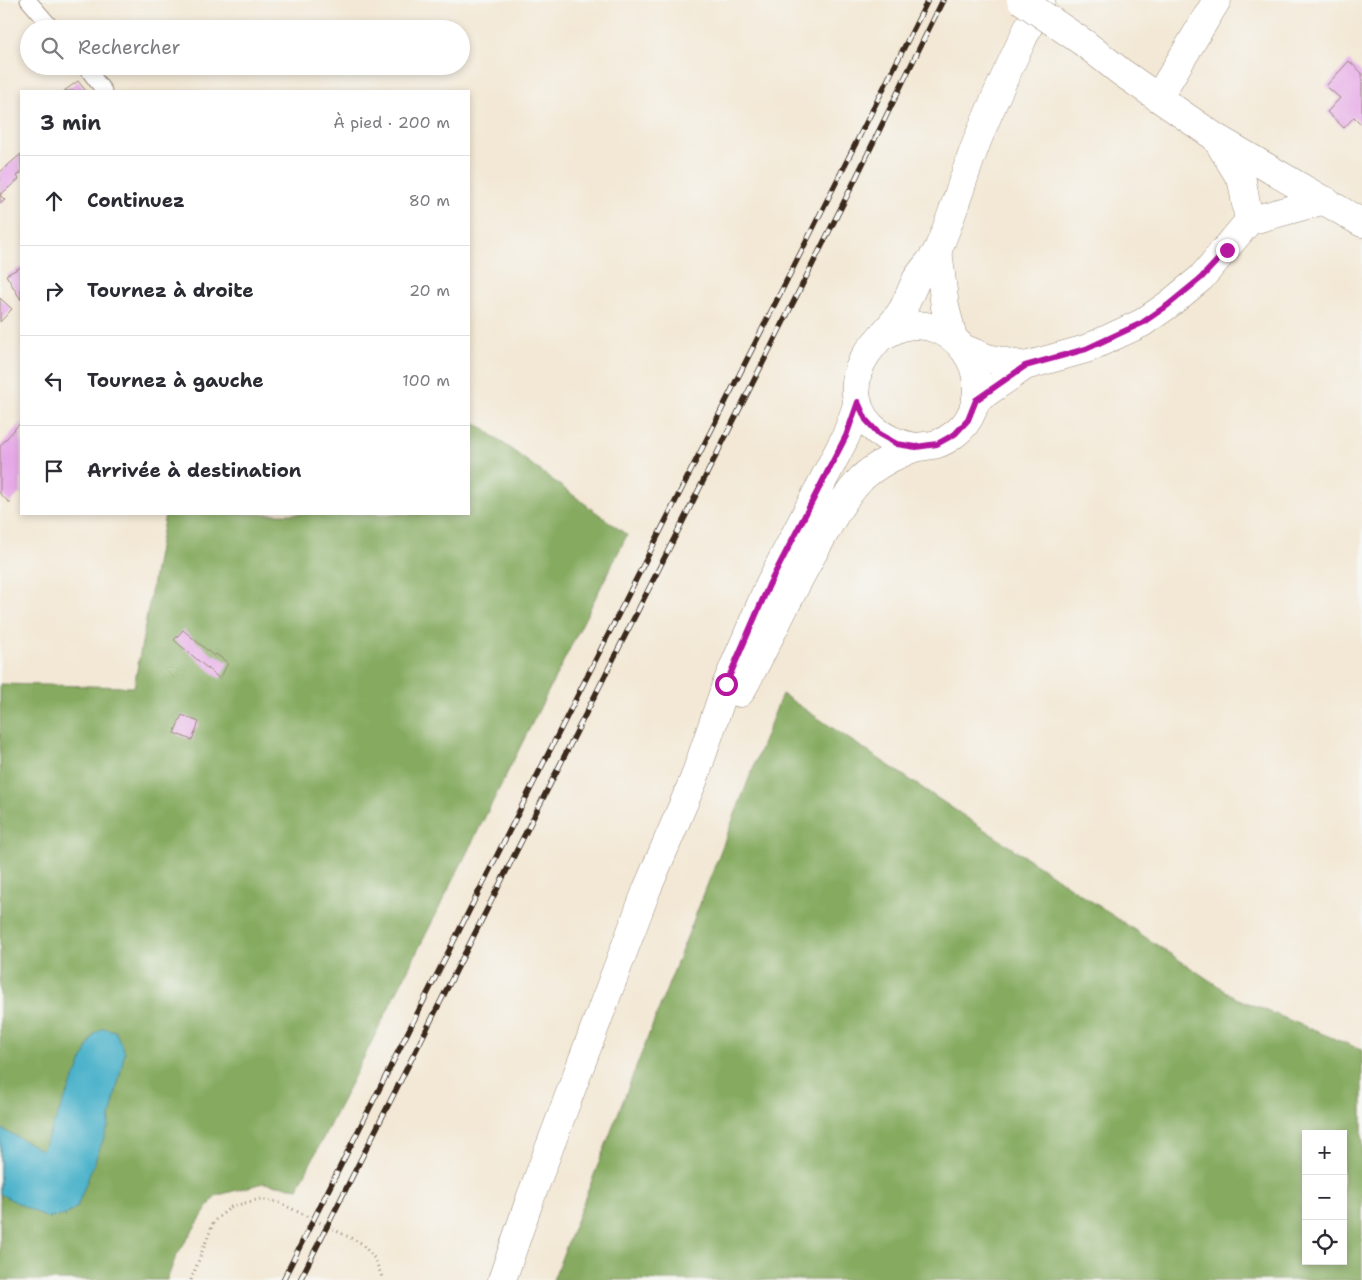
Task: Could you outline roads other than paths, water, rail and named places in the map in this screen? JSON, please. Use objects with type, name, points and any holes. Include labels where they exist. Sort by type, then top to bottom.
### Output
[{"type":"main road","points":[[1021,0],[1215,137],[1362,223]]},
{"type":"main road","points":[[938,250],[945,307],[959,343],[974,365],[978,382],[976,400],[968,420],[955,434],[937,444],[916,447],[897,444],[879,434],[866,420],[858,402],[856,383],[860,364],[870,348],[884,335],[903,308],[917,279],[938,250],[973,151],[1041,0]]},
{"type":"main road","points":[[1158,98],[1217,0]]},
{"type":"main road","points":[[1215,137],[1242,181],[1249,220]]},
{"type":"main road","points":[[976,400],[1025,366],[1086,349],[1115,337],[1148,319],[1201,278],[1249,220],[1325,200]]},
{"type":"main road","points":[[884,335],[901,327],[919,326],[937,329],[987,358],[1025,366]]},
{"type":"main road","points":[[502,1280],[530,1199],[644,898],[694,779],[726,684],[769,585],[846,436],[858,402]]},
{"type":"main road","points":[[694,779],[799,577],[843,501],[863,477],[887,461],[916,447]]},
{"type":"lane","points":[[28,0],[45,20]]},
{"type":"lane","points":[[92,75],[103,90]]},
{"type":"water","points":[[103,1028],[115,1031],[125,1052],[108,1127],[77,1207],[66,1215],[47,1218],[0,1194],[0,1128],[42,1150],[94,1034]]},
{"type":"railway","points":[[283,1280],[928,0]]},
{"type":"railway","points":[[300,1280],[851,188],[943,0]]}]
